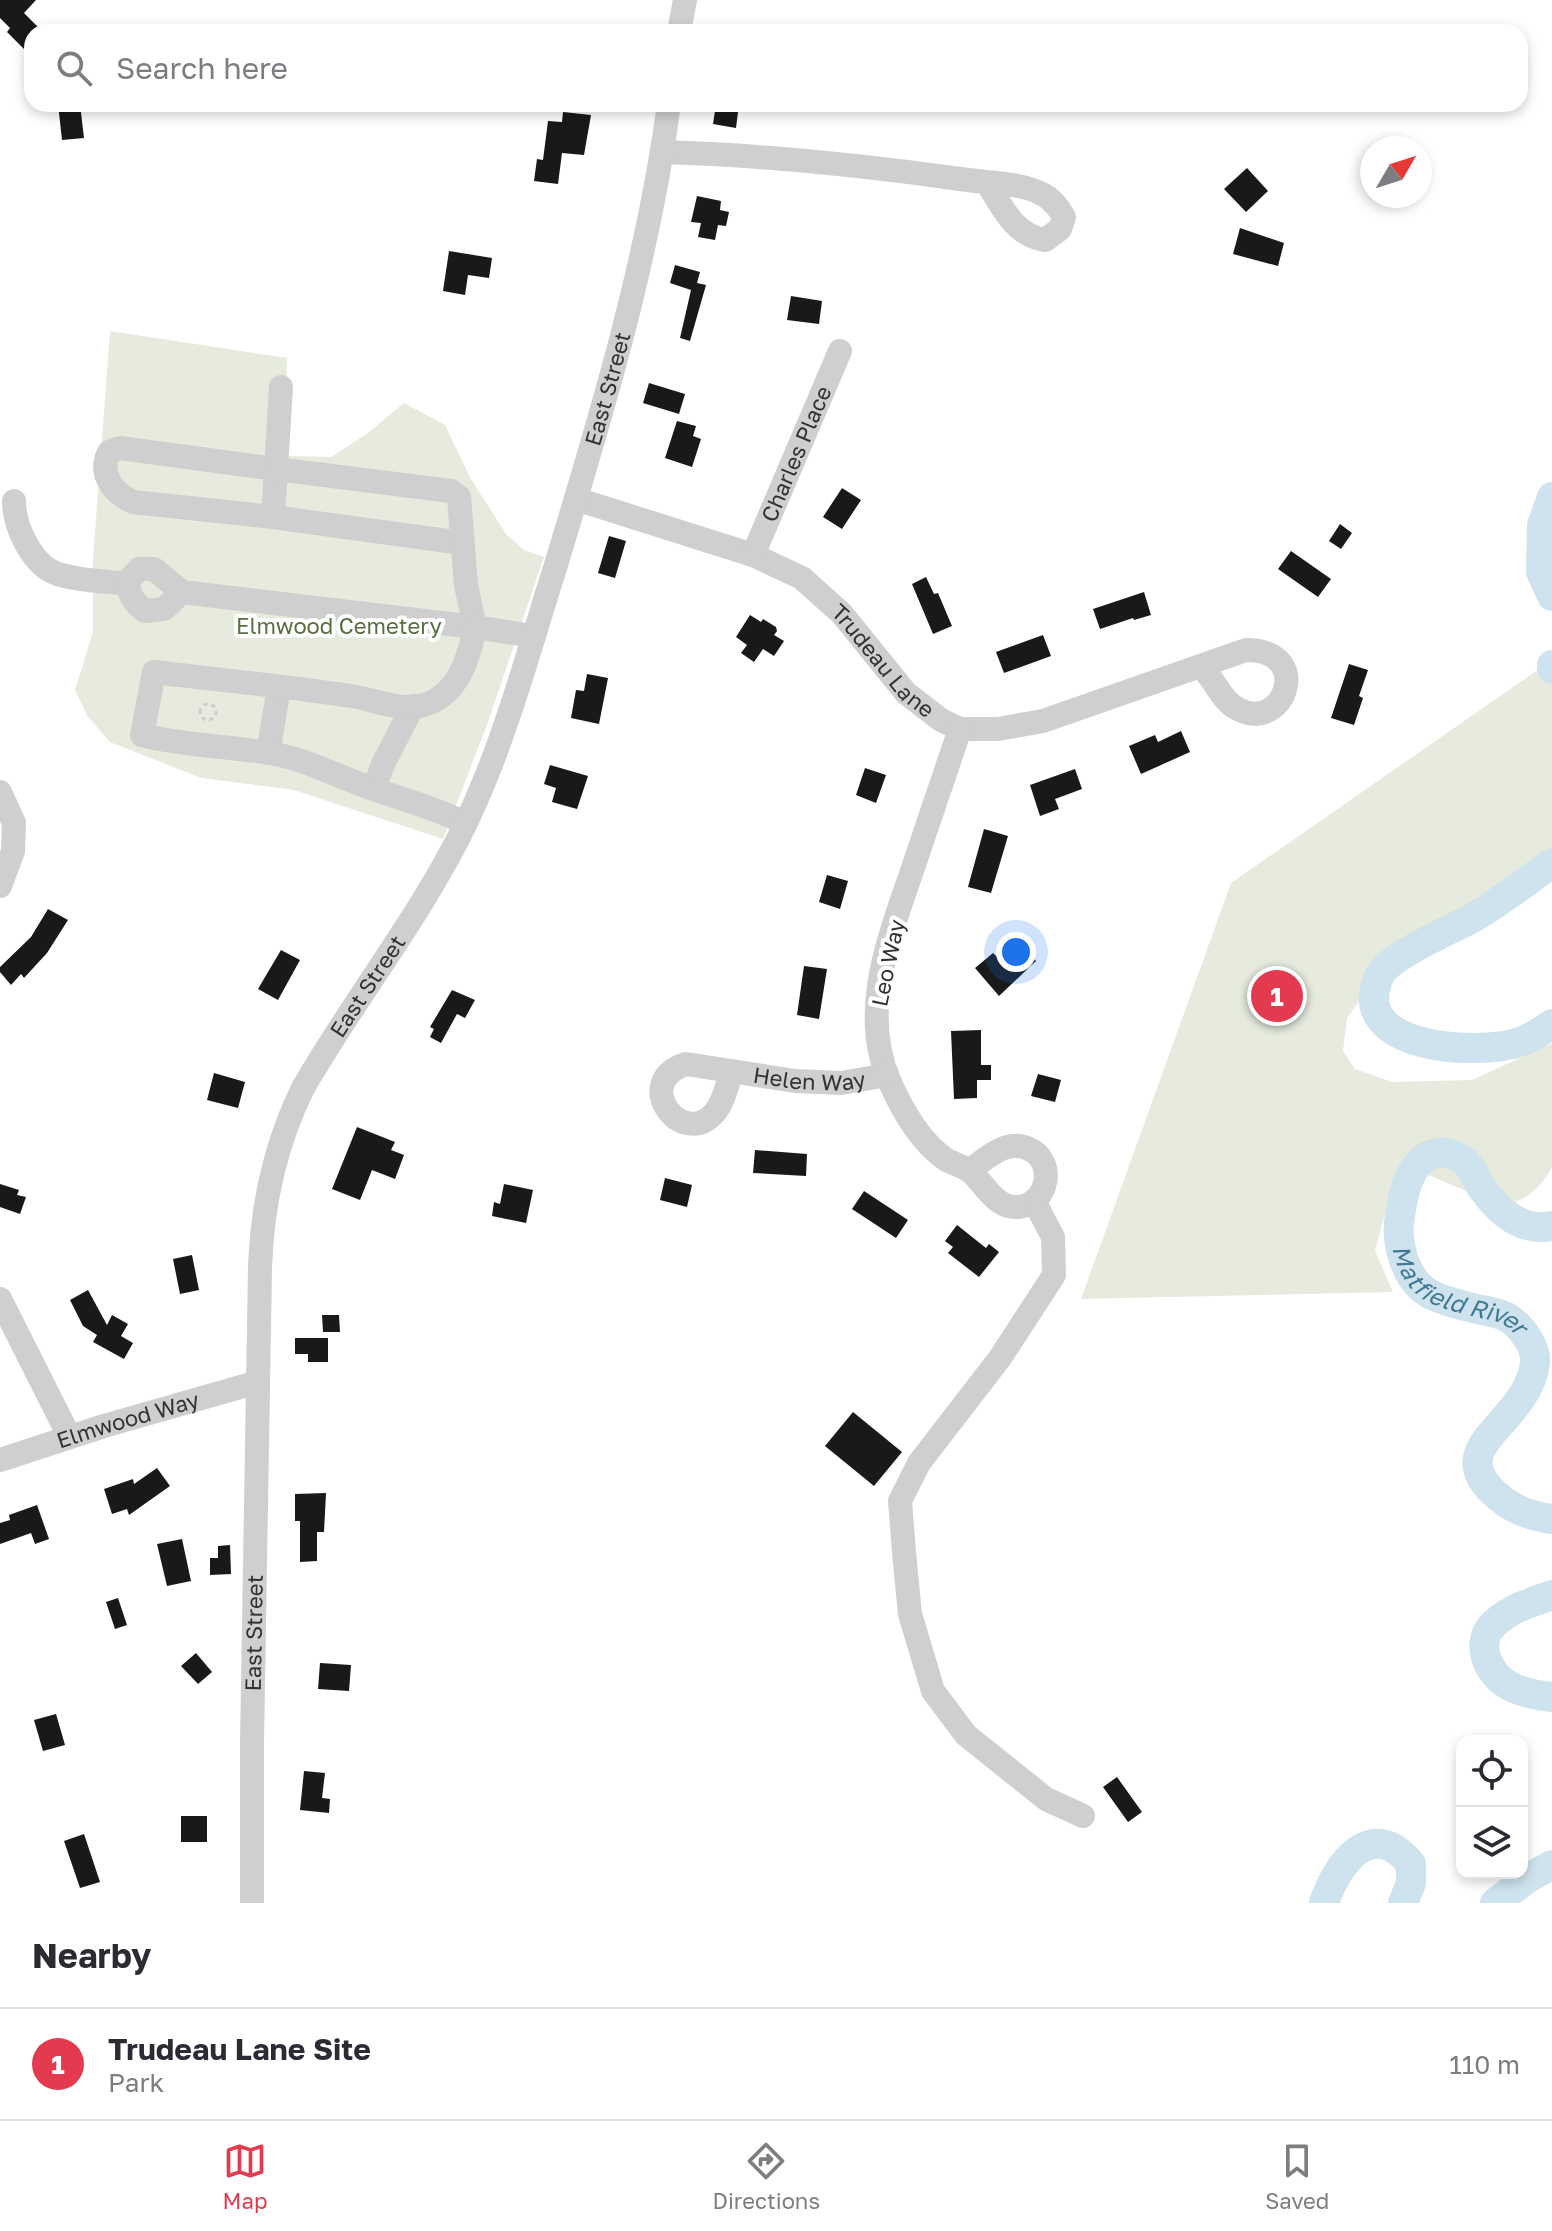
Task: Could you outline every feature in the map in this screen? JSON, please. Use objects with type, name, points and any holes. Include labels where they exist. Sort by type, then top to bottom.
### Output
[{"type":"street","points":[[680,24],[685,0]]},
{"type":"street","name":"East Street","points":[[252,1902],[251,1769],[258,1382],[263,1221],[269,1186],[285,1129],[313,1072],[432,884],[465,823],[493,756],[576,499],[631,296],[668,112]]},
{"type":"street","points":[[662,152],[754,155],[859,165],[987,183]]},
{"type":"street","name":"Charles Place","points":[[753,555],[840,351]]},
{"type":"street","points":[[273,517],[281,387]]},
{"type":"street","points":[[462,543],[273,517],[133,502],[121,497],[114,489],[104,463],[109,452],[120,448],[454,492],[461,500],[466,585],[475,627],[462,671],[453,685],[433,701],[413,706],[154,672],[142,735],[176,744],[268,753],[319,765],[374,789],[447,813],[465,823]]},
{"type":"street","name":"Trudeau Lane","points":[[576,499],[753,555],[802,578],[823,594],[906,693],[941,720],[960,729],[998,729],[1043,721],[1201,667]]},
{"type":"street","points":[[14,501],[14,518],[18,528],[30,549],[48,569],[55,574],[128,584]]},
{"type":"street","points":[[128,584],[139,569],[154,569],[182,592],[533,636]]},
{"type":"street","points":[[128,584],[137,605],[145,611],[164,609],[182,592]]},
{"type":"street","points":[[268,753],[279,688]]},
{"type":"street","points":[[374,789],[383,764],[413,706]]},
{"type":"street","name":"Leo Way","points":[[960,729],[888,942],[876,1009],[877,1033],[887,1075],[904,1110],[930,1144],[948,1160],[970,1170],[1003,1204],[1019,1207],[1034,1201]]},
{"type":"street","points":[[0,792],[14,823],[13,851],[0,886]]},
{"type":"street","name":"Helen Way","points":[[732,1071],[822,1083],[887,1075]]},
{"type":"street","points":[[970,1170],[1007,1146],[1025,1147],[1040,1157],[1046,1172],[1044,1188],[1034,1201],[1053,1237],[1054,1275],[1000,1358],[919,1463],[900,1501],[910,1614],[933,1691],[966,1735],[1046,1799],[1083,1816]]},
{"type":"street","points":[[0,1299],[69,1436]]},
{"type":"street","name":"Elmwood Way","points":[[0,1460],[69,1436],[258,1382]]},
{"type":"green space","name":"Elmwood Cemetery","points":[[110,331],[287,358],[285,456],[331,457],[368,433],[404,403],[445,425],[471,479],[506,534],[524,550],[544,557],[487,725],[443,839],[294,790],[201,778],[110,742],[88,717],[75,690],[93,632],[93,560]]},
{"type":"green space","points":[[1552,660],[1552,869],[1479,896],[1379,974],[1347,1018],[1343,1051],[1355,1069],[1392,1082],[1472,1080],[1552,1043],[1552,1167],[1544,1180],[1526,1197],[1504,1203],[1420,1172],[1408,1175],[1392,1186],[1375,1251],[1393,1292],[1081,1299],[1231,883]]},
{"type":"building","points":[[0,0],[36,0],[24,13],[35,24],[24,24],[24,49],[7,32],[10,28],[0,18]]},
{"type":"building","points":[[59,112],[81,112],[84,138],[62,140]]},
{"type":"building","points":[[563,112],[591,115],[584,155],[562,153],[558,184],[534,181],[537,159],[543,160],[548,121],[562,122]]},
{"type":"building","points":[[715,112],[738,112],[736,128],[713,124]]},
{"type":"building","points":[[1247,168],[1268,191],[1246,212],[1224,189]]},
{"type":"building","points":[[697,196],[721,201],[720,210],[729,212],[726,226],[718,225],[715,240],[698,237],[701,223],[691,222]]},
{"type":"building","points":[[1240,228],[1284,243],[1278,266],[1233,254]]},
{"type":"building","points":[[449,251],[492,258],[489,278],[468,275],[465,295],[443,291]]},
{"type":"building","points":[[675,265],[700,272],[697,283],[706,285],[690,341],[680,338],[691,290],[670,283]]},
{"type":"building","points":[[791,296],[822,301],[819,324],[787,320]]},
{"type":"building","points":[[649,383],[685,394],[679,414],[643,403]]},
{"type":"building","points":[[677,421],[696,426],[693,436],[701,439],[692,467],[665,458]]},
{"type":"building","points":[[842,488],[861,500],[842,529],[823,517]]},
{"type":"building","points":[[1340,524],[1352,533],[1341,549],[1329,541]]},
{"type":"building","points":[[609,536],[626,541],[615,578],[598,573]]},
{"type":"building","points":[[1291,551],[1331,579],[1318,597],[1278,569]]},
{"type":"building","points":[[926,577],[934,594],[938,593],[952,626],[933,634],[912,584]]},
{"type":"building","points":[[1144,592],[1151,615],[1100,629],[1093,609]]},
{"type":"building","points":[[750,615],[776,627],[774,635],[784,641],[774,656],[763,649],[754,662],[741,653],[747,645],[736,637]]},
{"type":"building","points":[[1043,635],[1051,656],[1004,673],[996,652]]},
{"type":"building","points":[[1349,664],[1368,670],[1354,725],[1331,718]]},
{"type":"building","points":[[587,674],[608,678],[599,724],[571,718],[576,690],[584,691]]},
{"type":"building","points":[[1181,731],[1190,752],[1141,774],[1129,746],[1155,735],[1158,742]]},
{"type":"building","points":[[550,765],[588,776],[577,809],[552,802],[556,788],[544,784]]},
{"type":"building","points":[[865,768],[886,775],[876,803],[856,795]]},
{"type":"building","points":[[1075,769],[1082,789],[1055,799],[1059,809],[1040,816],[1030,785]]},
{"type":"building","points":[[984,829],[1008,836],[991,893],[968,887]]},
{"type":"building","points":[[827,875],[848,881],[840,909],[819,902]]},
{"type":"building","points":[[48,909],[68,920],[47,953],[24,978],[21,974],[11,985],[0,972],[0,967],[31,937]]},
{"type":"building","points":[[1018,939],[1036,961],[999,996],[975,968],[993,953],[997,957]]},
{"type":"building","points":[[281,950],[300,960],[278,1000],[258,989]]},
{"type":"building","points":[[804,966],[827,969],[819,1019],[797,1015]]},
{"type":"building","points":[[452,990],[475,1000],[465,1018],[457,1014],[441,1043],[430,1037],[434,1029],[430,1027]]},
{"type":"building","points":[[981,1030],[981,1065],[991,1065],[991,1080],[977,1080],[977,1098],[954,1099],[951,1031]]},
{"type":"building","points":[[214,1073],[245,1082],[238,1108],[207,1100]]},
{"type":"building","points":[[1038,1074],[1061,1080],[1055,1102],[1031,1096]]},
{"type":"building","points":[[357,1127],[395,1142],[391,1150],[404,1155],[395,1179],[372,1170],[360,1200],[332,1189]]},
{"type":"building","points":[[755,1150],[807,1154],[806,1176],[753,1173]]},
{"type":"building","points":[[665,1178],[692,1185],[687,1207],[660,1200]]},
{"type":"building","points":[[0,1184],[19,1190],[17,1195],[26,1197],[20,1214],[0,1207]]},
{"type":"building","points":[[504,1184],[533,1190],[526,1223],[492,1216],[494,1202],[500,1204]]},
{"type":"building","points":[[864,1191],[908,1220],[896,1238],[852,1209]]},
{"type":"building","points":[[957,1225],[986,1248],[989,1244],[999,1252],[979,1277],[948,1253],[953,1247],[945,1241]]},
{"type":"building","points":[[192,1255],[199,1290],[180,1294],[173,1259]]},
{"type":"building","points":[[88,1290],[107,1325],[112,1315],[128,1324],[121,1336],[133,1343],[124,1359],[93,1342],[97,1335],[83,1326],[70,1300]]},
{"type":"building","points":[[322,1315],[339,1315],[340,1332],[323,1332]]},
{"type":"building","points":[[295,1338],[328,1338],[328,1362],[308,1362],[308,1354],[295,1354]]},
{"type":"building","points":[[853,1412],[902,1452],[874,1486],[825,1446]]},
{"type":"building","points":[[157,1468],[170,1486],[129,1515],[127,1509],[112,1514],[104,1489],[133,1479],[134,1484]]},
{"type":"building","points":[[326,1493],[324,1532],[317,1532],[317,1561],[300,1562],[300,1521],[295,1521],[295,1494]]},
{"type":"building","points":[[37,1505],[49,1539],[35,1544],[31,1533],[0,1544],[0,1523],[10,1520],[9,1515]]},
{"type":"building","points":[[182,1539],[191,1581],[167,1586],[157,1544]]},
{"type":"building","points":[[230,1545],[231,1574],[210,1575],[210,1558],[218,1558],[218,1546]]},
{"type":"building","points":[[118,1598],[127,1625],[115,1629],[106,1602]]},
{"type":"building","points":[[196,1653],[212,1672],[198,1684],[181,1666]]},
{"type":"building","points":[[320,1663],[351,1665],[349,1691],[318,1689]]},
{"type":"building","points":[[56,1714],[65,1745],[43,1751],[34,1720]]},
{"type":"building","points":[[304,1771],[325,1773],[322,1798],[330,1799],[329,1813],[300,1810]]},
{"type":"building","points":[[1117,1777],[1142,1812],[1128,1822],[1103,1787]]},
{"type":"building","points":[[181,1816],[207,1816],[207,1842],[181,1842]]},
{"type":"building","points":[[84,1834],[100,1882],[80,1888],[64,1841]]},
{"type":"waterway","name":"Matfield River","points":[[1552,497],[1542,525],[1541,572],[1552,596]]},
{"type":"waterway","name":"Matfield River","points":[[1552,863],[1486,910],[1395,960],[1379,977],[1374,1001],[1382,1020],[1398,1033],[1448,1047],[1476,1048],[1520,1042],[1552,1024]]},
{"type":"waterway","name":"Matfield River","points":[[1552,1226],[1530,1226],[1503,1212],[1480,1186],[1472,1169],[1448,1153],[1428,1156],[1417,1165],[1404,1193],[1399,1226],[1404,1260],[1423,1289],[1447,1301],[1504,1316],[1518,1326],[1531,1344],[1535,1363],[1530,1382],[1520,1400],[1481,1449],[1478,1469],[1483,1480],[1506,1503],[1527,1513],[1552,1519]]},
{"type":"waterway","name":"Matfield River","points":[[1552,1595],[1519,1607],[1497,1621],[1489,1630],[1484,1645],[1490,1667],[1503,1682],[1521,1691],[1552,1697]]},
{"type":"waterway","name":"Matfield River","points":[[1324,1903],[1347,1860],[1358,1850],[1383,1844],[1397,1850],[1411,1864],[1411,1883],[1403,1903]]},
{"type":"waterway","name":"Matfield River","points":[[1495,1903],[1528,1878],[1552,1865]]},
{"type":"place","name":"Trudeau Lane Site","points":[[1277,996]]}]
